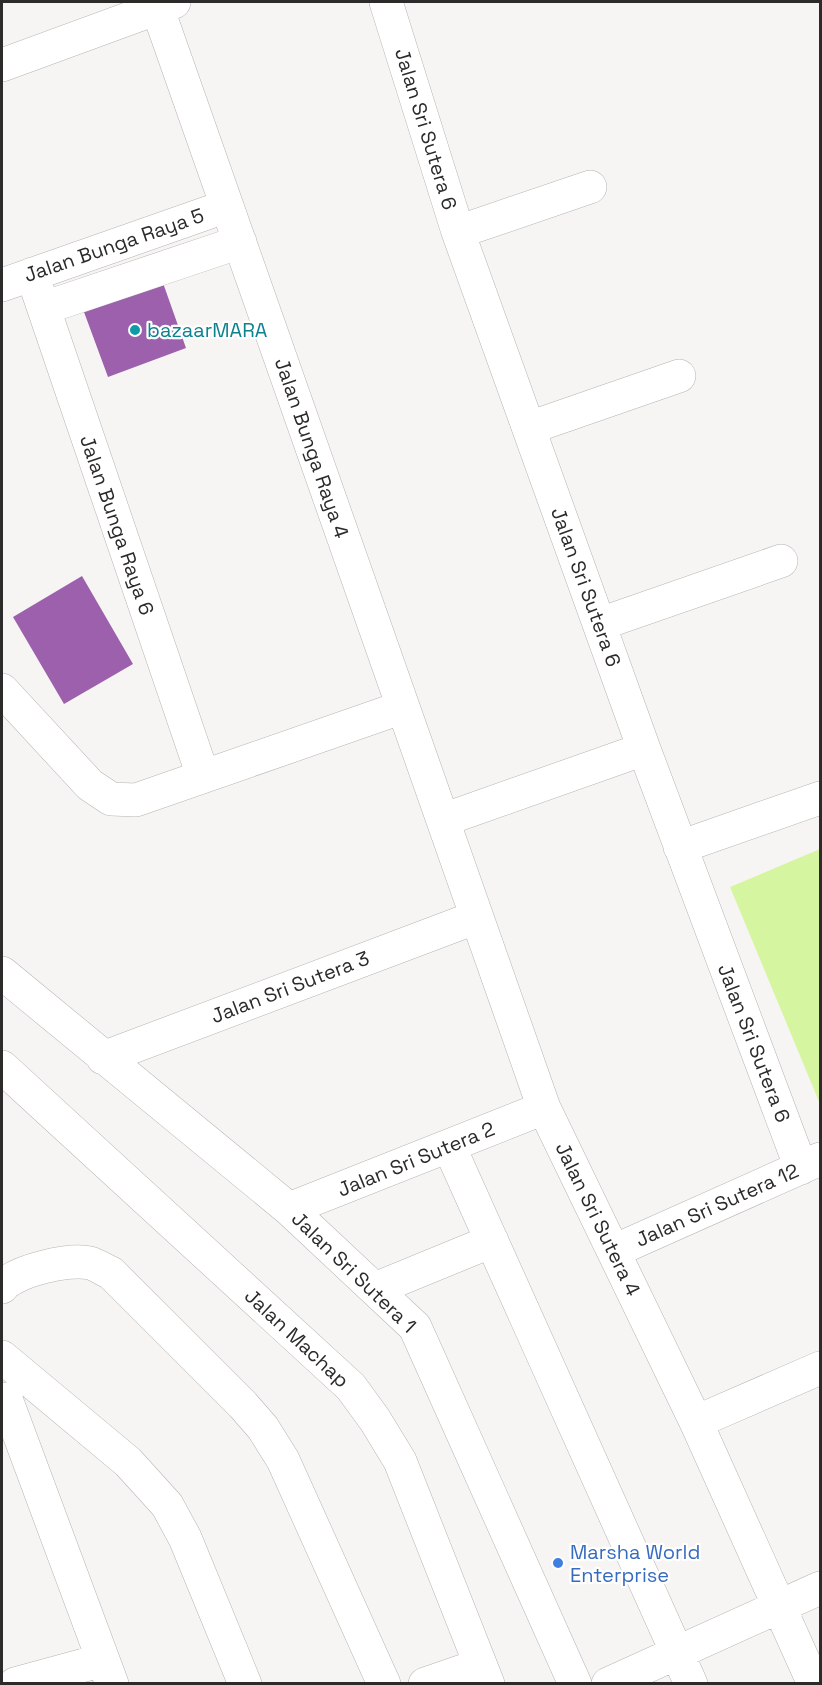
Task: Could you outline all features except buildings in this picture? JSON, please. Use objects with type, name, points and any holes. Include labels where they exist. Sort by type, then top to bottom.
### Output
[{"type":"street","name":"Jalan Sri Sutera 6","points":[[386,2],[458,232],[644,749],[680,847],[811,1163]]},
{"type":"street","points":[[2,65],[166,4]]},
{"type":"street","name":"Jalan Bunga Raya 4","points":[[166,4],[227,206],[443,820]]},
{"type":"street","points":[[458,232],[590,187]]},
{"type":"street","name":"Jalan Bunga Raya 5","points":[[2,285],[227,206]]},
{"type":"street","points":[[44,308],[240,242]]},
{"type":"street","name":"Jalan Bunga Raya 6","points":[[32,274],[203,776]]},
{"type":"street","points":[[529,428],[679,376]]},
{"type":"street","points":[[600,624],[781,561]]},
{"type":"street","points":[[2,690],[90,785],[111,799],[136,800],[403,707]]},
{"type":"street","points":[[443,820],[644,749]]},
{"type":"street","points":[[680,847],[820,798]]},
{"type":"street","name":"Jalan Sri Sutera 4","points":[[443,820],[544,1108],[696,1422],[814,1683]]},
{"type":"street","name":"Jalan Sri Sutera 3","points":[[103,1058],[477,916]]},
{"type":"street","name":"Jalan Sri Sutera 1","points":[[11,982],[289,1209],[415,1327],[575,1683]]},
{"type":"street","name":"Jalan Machap","points":[[2,1067],[351,1387],[400,1461],[484,1674]]},
{"type":"street","name":"Jalan Sri Sutera 2","points":[[289,1209],[544,1108]]},
{"type":"street","points":[[449,1146],[691,1683]]},
{"type":"street","name":"Jalan Sri Sutera 12","points":[[614,1251],[811,1163]]},
{"type":"street","points":[[375,1289],[492,1241]]},
{"type":"street","points":[[2,1287],[6,1282],[26,1272],[68,1262],[90,1263],[111,1273],[243,1405],[263,1428],[283,1460],[384,1683]]},
{"type":"street","points":[[2,1357],[128,1462],[167,1505],[184,1538],[245,1683]]},
{"type":"street","points":[[696,1422],[820,1368]]},
{"type":"street","points":[[3,1394],[108,1672],[15,1683]]},
{"type":"street","points":[[608,1683],[820,1588]]},
{"type":"street","points":[[425,1683],[484,1674]]},
{"type":"green space","points":[[820,849],[820,1104],[730,887]]},
{"type":"place","name":"bazaarMARA","points":[[135,330]]},
{"type":"place","name":"Marsha World Enterprise","points":[[558,1563]]}]
